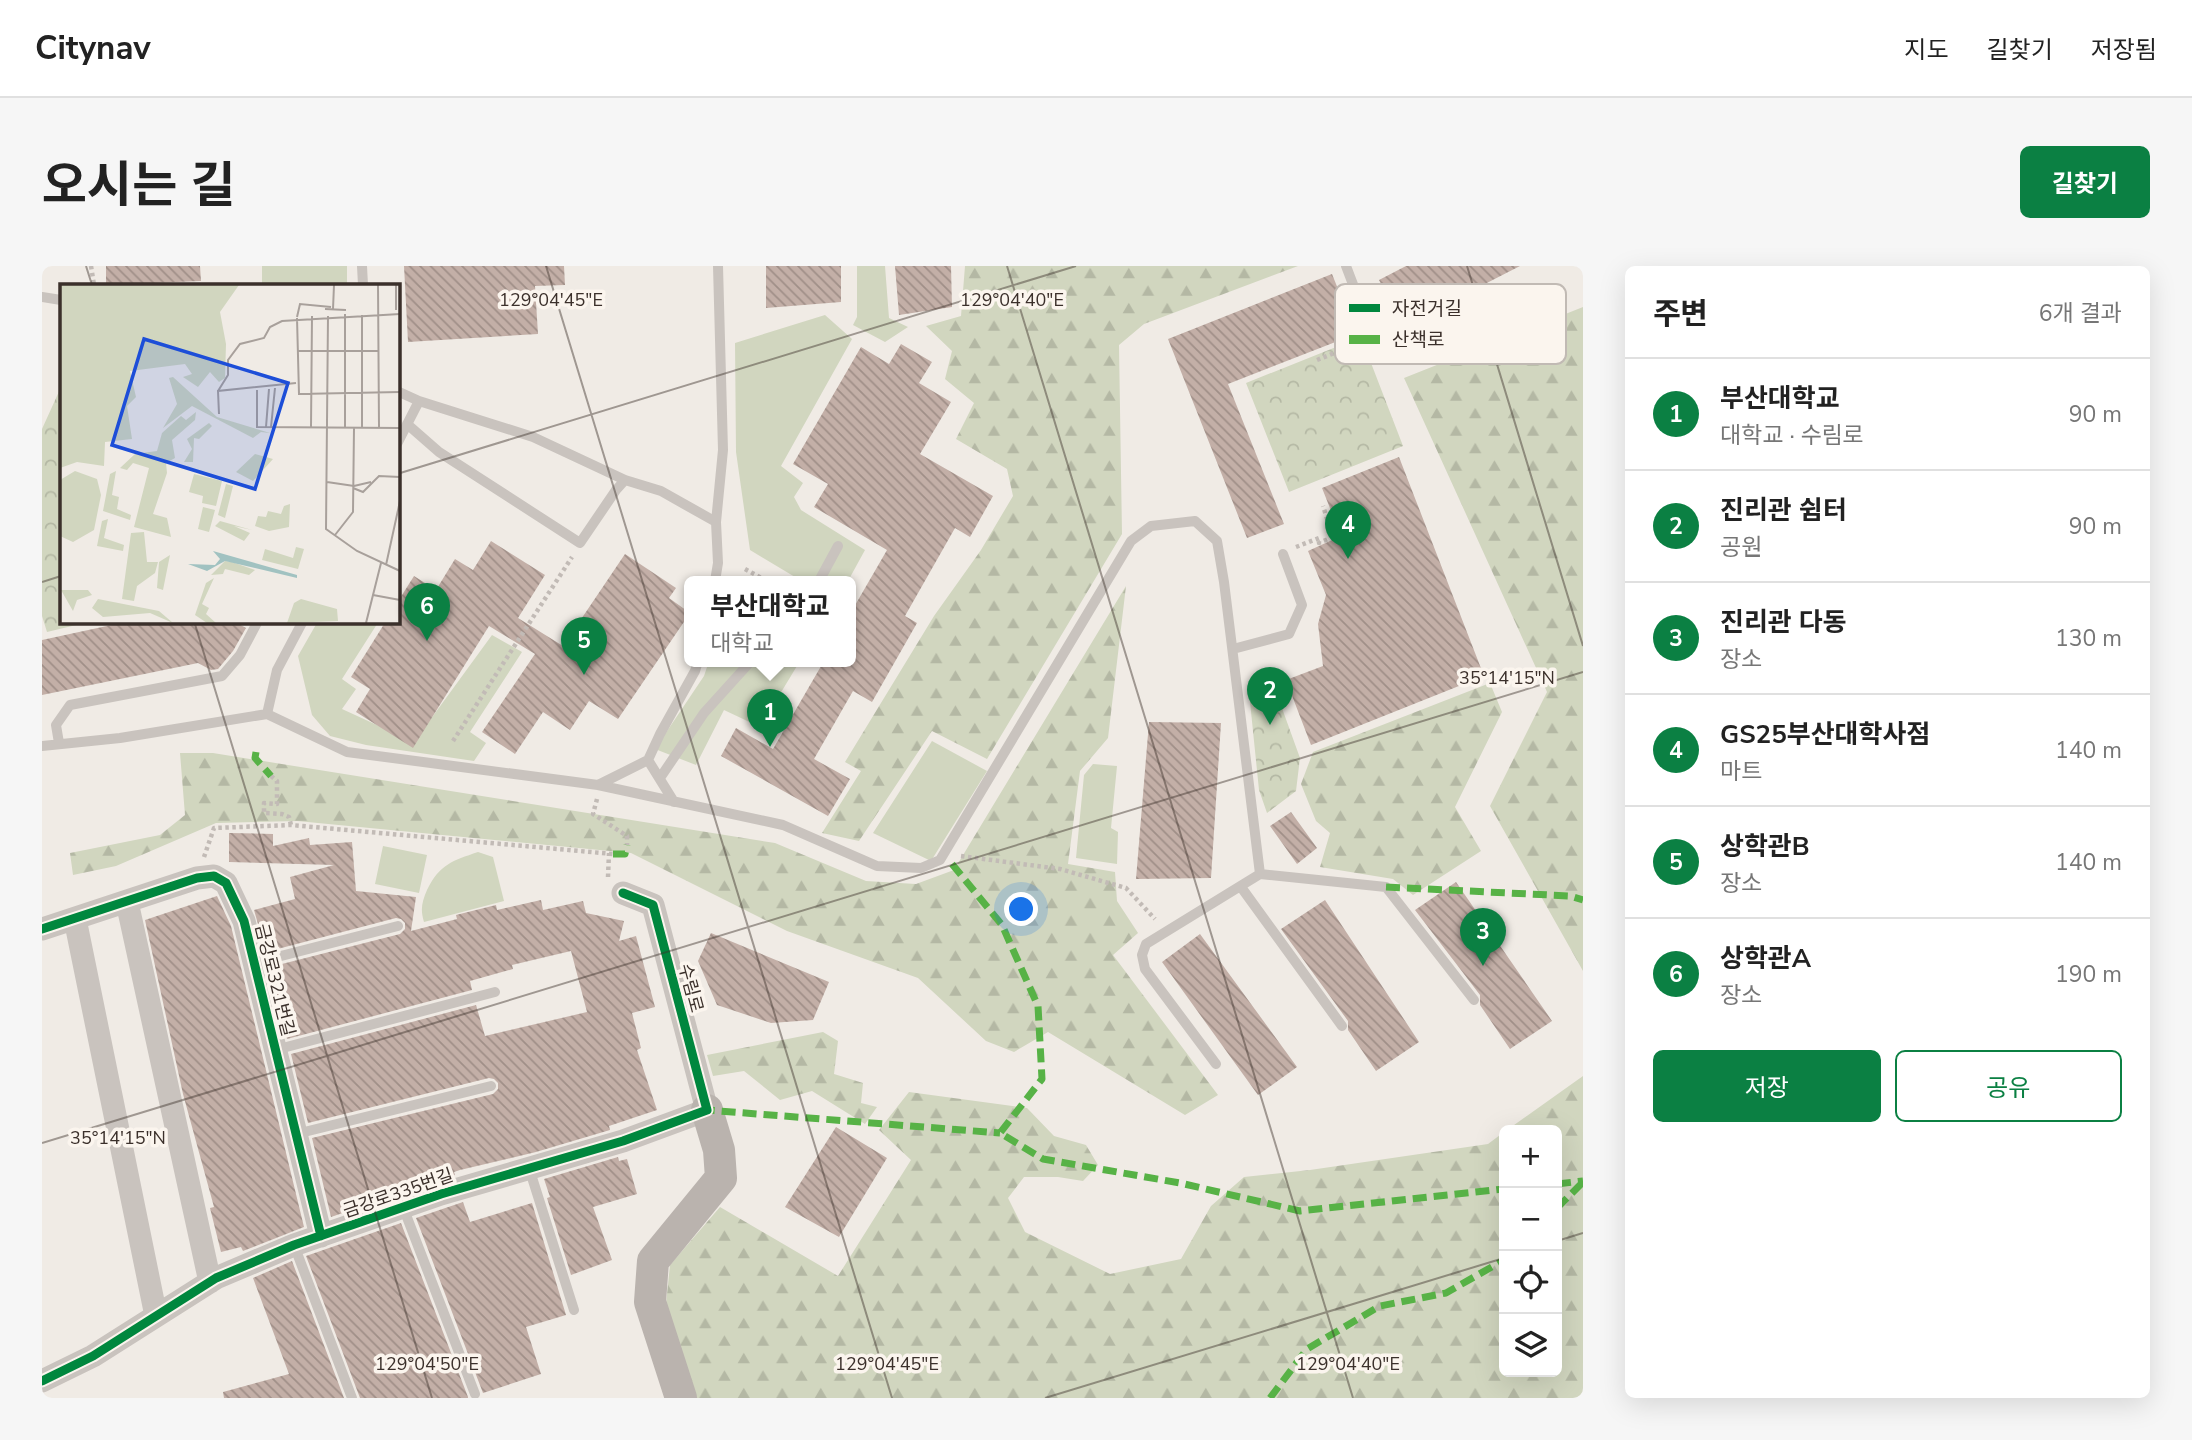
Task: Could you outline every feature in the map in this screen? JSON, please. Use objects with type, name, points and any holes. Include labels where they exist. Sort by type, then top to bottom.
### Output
[{"type":"main road","name":"수림로","points":[[681,1398],[650,1302],[653,1261],[721,1178],[719,1150],[707,1110]]},
{"type":"street","name":"금강로321번길","points":[[197,878],[214,876],[226,883],[244,921],[321,1236]]},
{"type":"street","points":[[42,929],[197,878]]},
{"type":"street","name":"수림로","points":[[623,892],[653,905],[707,1110]]},
{"type":"street","points":[[127,902],[210,1282]]},
{"type":"street","points":[[75,919],[156,1316]]},
{"type":"street","name":"금강로335번길","points":[[42,1381],[93,1356],[210,1282],[294,1245],[403,1207],[624,1141],[707,1110]]},
{"type":"lane","points":[[362,266],[363,284]]},
{"type":"lane","points":[[716,576],[718,563],[716,522],[723,450],[718,266]]},
{"type":"lane","points":[[1346,266],[1353,284]]},
{"type":"lane","points":[[42,296],[60,300]]},
{"type":"lane","points":[[399,392],[419,401],[533,437],[625,480],[661,491],[716,522]]},
{"type":"lane","points":[[399,440],[419,401]]},
{"type":"lane","points":[[407,425],[439,452],[580,543],[625,480]]},
{"type":"lane","points":[[42,746],[120,738],[267,714],[347,752],[598,785],[783,825],[877,866],[920,867],[940,860],[1131,541],[1151,526],[1195,521],[1217,541],[1261,873]]},
{"type":"lane","points":[[821,576],[838,546]]},
{"type":"lane","points":[[1233,649],[1289,634],[1302,605],[1283,554]]},
{"type":"lane","points":[[59,743],[56,724],[70,705],[222,676],[240,654],[257,623]]},
{"type":"lane","points":[[267,714],[277,670],[302,623]]},
{"type":"lane","points":[[598,785],[648,760],[696,667]]},
{"type":"lane","points":[[660,778],[704,713],[746,667]]},
{"type":"lane","points":[[648,760],[674,802]]},
{"type":"lane","points":[[1216,1064],[1145,969],[1142,955],[1146,944],[1261,873],[1386,887],[1474,1000]]},
{"type":"lane","points":[[1241,887],[1342,1026]]},
{"type":"lane","name":"금강로321번길","points":[[254,963],[398,926]]},
{"type":"lane","name":"금강로321번길","points":[[275,1050],[495,992]]},
{"type":"lane","points":[[296,1134],[491,1086]]},
{"type":"lane","points":[[529,1168],[574,1310]]},
{"type":"lane","name":"금강로335번길","points":[[403,1207],[475,1394]]},
{"type":"lane","points":[[294,1245],[352,1398]]},
{"type":"path","points":[[91,266],[94,284]]},
{"type":"path","points":[[1317,360],[1335,353]]},
{"type":"path","points":[[1307,542],[1319,538],[1320,543],[1333,537],[1323,506]]},
{"type":"path","points":[[453,741],[580,543]]},
{"type":"path","points":[[745,569],[758,576]]},
{"type":"path","points":[[271,776],[277,781],[277,804],[264,803],[264,813],[282,814],[289,817],[291,824]]},
{"type":"path","points":[[597,799],[593,814],[627,836],[627,845]]},
{"type":"path","points":[[197,878],[214,828],[291,824],[613,854]]},
{"type":"path","points":[[957,855],[1060,869],[1126,888],[1156,920]]},
{"type":"green space","points":[[262,266],[347,266],[347,284],[262,284]]},
{"type":"green space","points":[[857,266],[885,266],[889,318],[908,327],[885,342],[853,325],[857,317]]},
{"type":"green space","points":[[965,266],[1298,266],[1144,324],[1119,345],[1122,534],[987,759],[932,731],[859,841],[822,833],[861,771],[845,762],[934,616],[981,550],[1013,496],[1007,469],[956,439],[974,403],[945,379],[952,351],[926,326],[961,316]]},
{"type":"green space","points":[[1583,307],[1583,971],[1490,806],[1547,692],[1404,378],[1439,364],[1566,364],[1566,314]]},
{"type":"green space","points":[[825,315],[852,339],[781,466],[803,483],[794,497],[801,510],[865,550],[851,576],[793,576],[750,550],[736,452],[735,343]]},
{"type":"green space","points":[[1335,347],[1335,364],[1371,364],[1403,446],[1289,492],[1246,383]]},
{"type":"green space","points":[[60,389],[60,623],[85,623],[47,632],[42,616],[42,429]]},
{"type":"green space","points":[[1126,586],[1108,738],[1080,771],[1068,864],[1115,872],[1117,901],[1138,933],[1113,955],[1218,1095],[1185,1115],[1048,1032],[1014,1052],[986,1041],[918,978],[787,931],[631,853],[297,821],[216,823],[116,866],[73,875],[70,853],[160,835],[185,815],[180,753],[213,753],[775,843],[866,881],[916,884],[954,870]]},
{"type":"green space","points":[[317,623],[378,623],[342,679],[356,689],[342,709],[414,742],[492,635],[522,652],[470,732],[486,743],[474,761],[366,745],[330,736],[312,715],[298,656]]},
{"type":"green space","points":[[707,667],[796,667],[760,727],[724,710],[696,765],[655,749],[704,676]]},
{"type":"green space","points":[[1490,683],[1502,712],[1455,807],[1481,851],[1413,895],[1393,879],[1320,867],[1330,833],[1316,821],[1301,784],[1313,752]]},
{"type":"green space","points":[[1274,686],[1300,758],[1296,791],[1267,813],[1259,790],[1249,692]]},
{"type":"green space","points":[[932,741],[987,771],[931,861],[873,833]]},
{"type":"green space","points":[[1093,764],[1117,766],[1111,828],[1118,832],[1117,864],[1076,858],[1084,775]]},
{"type":"green space","points":[[383,846],[427,855],[419,893],[375,884]]},
{"type":"green space","points":[[478,852],[493,857],[504,901],[424,922],[423,902],[437,874],[454,861]]},
{"type":"green space","points":[[823,1032],[838,1041],[834,1074],[863,1083],[861,1103],[877,1107],[865,1124],[812,1091],[780,1100],[744,1071],[713,1076],[707,1055]]},
{"type":"green space","points":[[1583,1076],[1583,1398],[696,1398],[666,1304],[670,1265],[720,1207],[838,1276],[911,1160],[879,1130],[909,1092],[1027,1108],[1054,1136],[1086,1145],[1098,1165],[1083,1181],[1058,1177],[1024,1177],[1008,1198],[1025,1232],[1110,1274],[1181,1259],[1211,1206],[1244,1177],[1488,1144],[1499,1136],[1499,1377],[1562,1377],[1562,1125],[1514,1125]]},
{"type":"building","points":[[106,266],[200,266],[201,281],[106,284]]},
{"type":"building","points":[[404,266],[564,266],[565,285],[535,286],[538,334],[408,342]]},
{"type":"building","points":[[766,266],[841,266],[841,302],[766,308]]},
{"type":"building","points":[[895,266],[951,266],[952,307],[899,315]]},
{"type":"building","points":[[1406,266],[1520,266],[1485,284],[1381,284],[1379,280]]},
{"type":"building","points":[[1332,274],[1336,284],[1335,342],[1228,384],[1284,524],[1247,538],[1168,339]]},
{"type":"building","points":[[901,344],[932,362],[919,383],[951,402],[920,454],[993,496],[970,537],[955,528],[905,616],[917,623],[872,702],[853,691],[814,759],[850,779],[828,816],[721,756],[736,728],[773,749],[821,667],[856,667],[856,604],[887,550],[814,507],[828,484],[793,464],[861,347],[889,364]]},
{"type":"building","points":[[1399,457],[1484,676],[1311,745],[1286,680],[1323,666],[1318,624],[1326,595],[1308,551],[1341,536],[1322,488]]},
{"type":"building","points":[[491,541],[545,575],[518,618],[563,646],[625,554],[676,588],[669,598],[684,609],[684,622],[618,719],[589,701],[570,730],[543,712],[515,754],[482,732],[535,654],[489,626],[413,748],[356,712],[370,689],[351,677],[385,623],[399,623],[399,600],[414,576],[436,590],[455,559],[473,570]]},
{"type":"building","points":[[121,623],[237,623],[246,628],[233,651],[218,669],[211,670],[198,663],[42,695],[42,640]]},
{"type":"building","points":[[1149,722],[1221,723],[1211,878],[1136,879]]},
{"type":"building","points":[[1291,812],[1317,848],[1297,864],[1270,826]]},
{"type":"building","points":[[229,833],[273,834],[273,846],[309,838],[310,845],[352,842],[356,891],[416,897],[411,931],[457,919],[456,915],[496,905],[497,910],[541,900],[543,910],[583,901],[586,913],[624,921],[619,941],[636,936],[655,1007],[632,1013],[641,1048],[637,1050],[657,1110],[609,1126],[610,1130],[536,1152],[460,1170],[454,1172],[455,1175],[331,1217],[312,1138],[493,1094],[498,1089],[498,1083],[489,1078],[308,1123],[291,1054],[476,1005],[485,1036],[587,1012],[571,951],[512,965],[513,969],[470,981],[472,990],[287,1039],[270,967],[400,934],[405,929],[405,923],[396,918],[266,952],[254,910],[295,899],[290,877],[334,865],[229,862]]},
{"type":"building","points":[[1456,882],[1552,1021],[1510,1049],[1480,1005],[1480,995],[1415,910]]},
{"type":"building","points":[[217,896],[231,926],[304,1227],[243,1251],[241,1247],[221,1252],[210,1208],[214,1207],[183,1094],[145,920]]},
{"type":"building","points":[[1325,900],[1419,1042],[1376,1071],[1348,1030],[1348,1021],[1281,929]]},
{"type":"building","points":[[711,933],[829,982],[813,1020],[771,1023],[717,1005],[698,961]]},
{"type":"building","points":[[1200,934],[1297,1067],[1258,1095],[1162,962]]},
{"type":"building","points":[[836,1127],[887,1158],[839,1237],[785,1207]]},
{"type":"building","points":[[618,1157],[619,1161],[627,1159],[637,1194],[593,1207],[612,1260],[571,1275],[547,1198],[550,1197],[544,1179]]},
{"type":"building","points":[[463,1202],[470,1222],[532,1203],[566,1315],[526,1327],[541,1374],[483,1393],[416,1218]]},
{"type":"building","points":[[401,1223],[468,1398],[360,1398],[306,1256]]},
{"type":"building","points":[[292,1261],[344,1398],[224,1398],[223,1392],[289,1374],[253,1278]]},
{"type":"marked path","points":[[256,752],[255,758],[271,776]]},
{"type":"marked path","points":[[613,854],[625,854],[627,845]]},
{"type":"marked path","points":[[952,864],[1002,925],[1038,1006],[1042,1079],[1000,1133],[1043,1159],[1180,1183],[1300,1211],[1499,1190]]},
{"type":"marked path","points":[[1386,887],[1570,896],[1583,900]]},
{"type":"marked path","points":[[705,1104],[707,1110],[1000,1133]]},
{"type":"marked path","points":[[1562,1183],[1583,1181]]},
{"type":"marked path","points":[[1562,1203],[1583,1182]]},
{"type":"marked path","points":[[1270,1398],[1307,1349],[1380,1306],[1446,1293],[1499,1263]]},
{"type":"cycle path","points":[[42,929],[197,878],[214,876],[226,883],[244,921],[321,1236]]},
{"type":"cycle path","points":[[42,1381],[93,1356],[216,1278],[294,1245],[441,1194],[623,1141],[707,1110],[653,905],[623,893]]},
{"type":"place","name":"GS25부산대학사점","points":[[1348,559]]},
{"type":"place","name":"상학관A","points":[[427,641]]},
{"type":"place","name":"상학관B","points":[[584,675]]},
{"type":"place","name":"진리관 쉼터","points":[[1270,725]]},
{"type":"place","name":"부산대학교","points":[[770,747]]},
{"type":"place","name":"진리관 다동","points":[[1483,966]]}]
